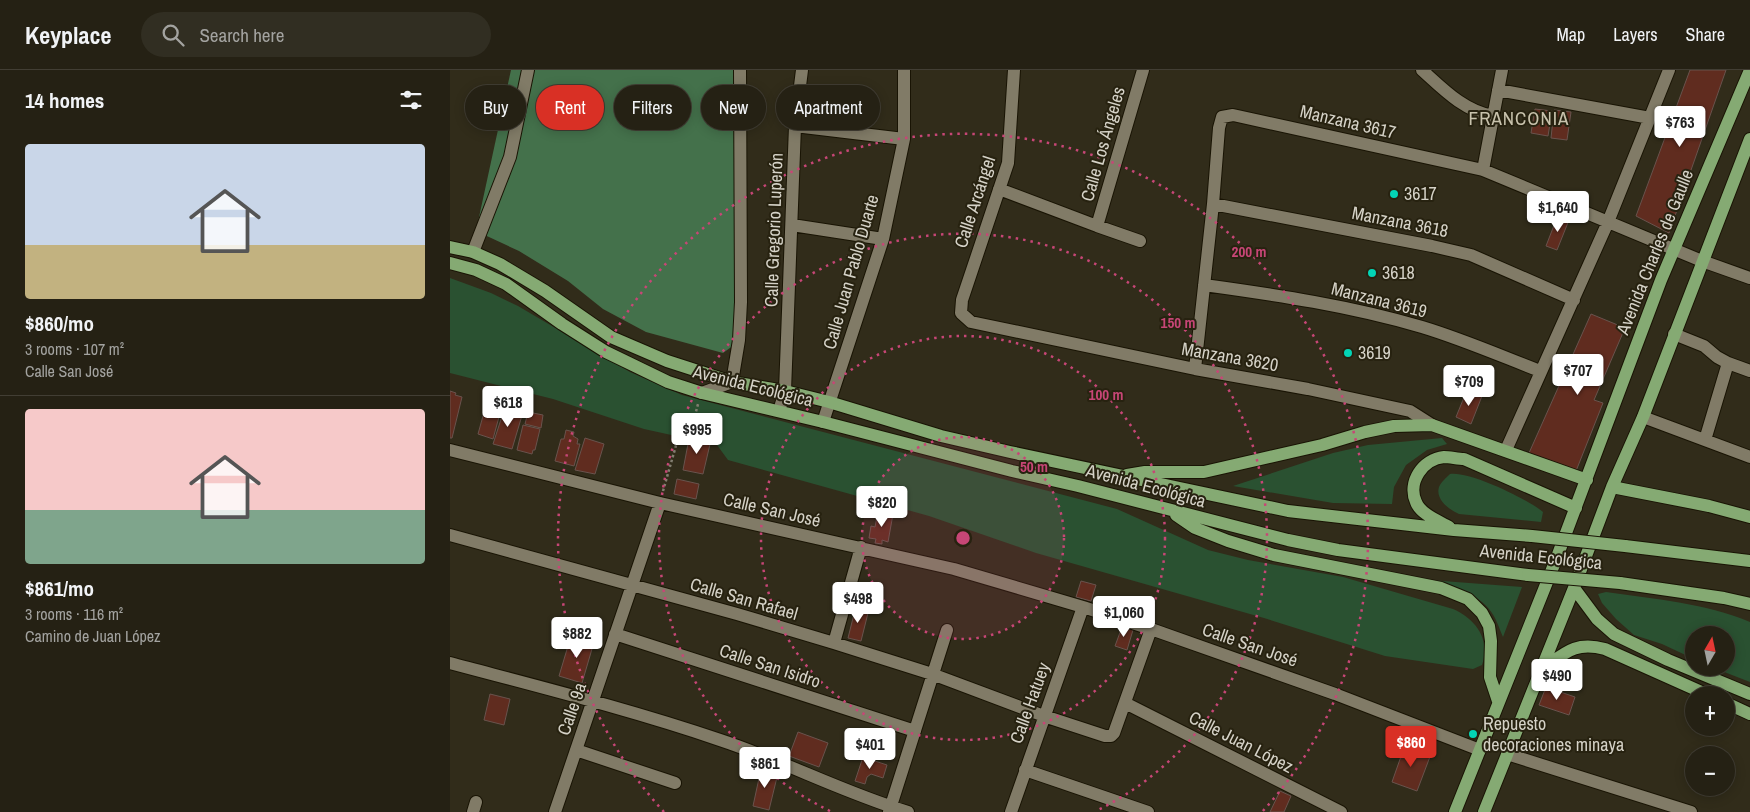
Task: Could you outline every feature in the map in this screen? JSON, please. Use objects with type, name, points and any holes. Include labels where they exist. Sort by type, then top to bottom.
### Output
[{"type":"main road","name":"Avenida Charles de Gaulle","points":[[1454,812],[1587,480],[1674,248],[1750,70]]},
{"type":"main road","points":[[1484,812],[1574,588],[1612,487],[1643,417],[1750,139]]},
{"type":"main road","name":"Avenida Ecológica","points":[[450,246],[472,252],[500,264],[611,337],[667,361],[732,382],[785,391],[829,402],[941,436],[1288,511],[1750,561]]},
{"type":"main road","name":"Avenida Ecológica","points":[[450,263],[476,270],[506,284],[562,324],[606,352],[668,382],[702,394],[779,411],[1288,540],[1330,548],[1528,575],[1620,583],[1724,598],[1750,604]]},
{"type":"main road","points":[[1120,476],[1145,472],[1204,472],[1322,445],[1365,432],[1394,426],[1432,425],[1587,480]]},
{"type":"main road","points":[[1454,530],[1426,513],[1416,504],[1413,488],[1418,472],[1430,461],[1444,457],[1464,460],[1576,508]]},
{"type":"main road","points":[[1612,487],[1709,506],[1750,517]]},
{"type":"main road","points":[[1168,510],[1195,528],[1228,542],[1274,555],[1441,588],[1468,599],[1482,613],[1489,626],[1491,641],[1490,677],[1498,701]]},
{"type":"main road","points":[[1574,588],[1597,619],[1614,634],[1651,652],[1750,694]]},
{"type":"main road","points":[[1541,670],[1571,650],[1582,646],[1594,646],[1605,649],[1688,686]]},
{"type":"main road","points":[[1735,707],[1750,714]]},
{"type":"street","points":[[472,252],[510,157],[528,70]]},
{"type":"street","points":[[702,394],[732,382],[739,340],[741,302],[740,70]]},
{"type":"street","name":"Calle Gregorio Luperón","points":[[800,85],[802,70]]},
{"type":"street","name":"Calle Juan Pablo Duarte","points":[[823,422],[882,238],[904,139],[904,70]]},
{"type":"street","name":"Calle Arcángel","points":[[961,313],[962,300],[1008,163],[1014,70]]},
{"type":"street","points":[[1133,70],[1143,70]]},
{"type":"street","name":"Calle Los Ángeles","points":[[1097,226],[1143,70]]},
{"type":"street","points":[[1422,70],[1458,102],[1481,114],[1493,116]]},
{"type":"street","points":[[1483,170],[1502,70]]},
{"type":"street","points":[[1506,450],[1608,222],[1670,70]]},
{"type":"street","points":[[1498,90],[1650,118]]},
{"type":"street","name":"Manzana 3617","points":[[1195,369],[1213,204],[1219,128],[1222,117],[1233,115],[1483,170],[1702,261],[1750,278]]},
{"type":"street","name":"Calle Gregorio Luperón","points":[[779,411],[785,391],[795,130]]},
{"type":"street","points":[[829,130],[904,139]]},
{"type":"street","points":[[999,189],[1140,241]]},
{"type":"street","name":"Manzana 3618","points":[[1213,204],[1471,255],[1574,300]]},
{"type":"street","points":[[792,225],[882,238]]},
{"type":"street","name":"Manzana 3619","points":[[1204,285],[1294,298],[1374,314],[1460,340],[1540,371]]},
{"type":"street","name":"Manzana 3620","points":[[961,313],[971,322],[1195,369],[1308,389],[1410,411],[1432,425]]},
{"type":"street","points":[[1674,334],[1704,346],[1728,363],[1750,371]]},
{"type":"street","points":[[1705,440],[1728,363]]},
{"type":"street","points":[[1643,417],[1750,457]]},
{"type":"street","name":"Calle San José","points":[[450,450],[660,503],[954,569],[1083,606],[1335,694],[1480,750]]},
{"type":"street","name":"Calle 9a","points":[[555,812],[660,503]]},
{"type":"street","name":"Calle San Rafael","points":[[450,535],[737,614],[834,643],[932,674],[1044,716],[1105,736],[1111,736],[1114,733],[1125,704]]},
{"type":"street","points":[[834,643],[861,548]]},
{"type":"street","name":"Calle Hatuey","points":[[1011,812],[1083,606]]},
{"type":"street","points":[[1125,704],[1151,629]]},
{"type":"street","points":[[890,809],[947,630]]},
{"type":"street","name":"Calle San Isidro","points":[[615,634],[915,731]]},
{"type":"street","points":[[450,663],[593,701],[721,740],[890,809],[908,812]]},
{"type":"street","name":"Calle Juan López","points":[[1125,704],[1341,812]]},
{"type":"street","points":[[576,750],[675,783]]},
{"type":"street","points":[[1507,754],[1691,812]]},
{"type":"street","points":[[1025,770],[1148,812]]},
{"type":"path","points":[[660,503],[683,421],[693,423],[702,394]]},
{"type":"green space","points":[[511,70],[735,70],[735,85],[701,85],[701,130],[737,130],[741,290],[734,345],[723,353],[646,332],[603,309],[568,281],[519,251],[476,231],[498,130],[526,130],[526,85],[508,85]]},
{"type":"green space","points":[[450,278],[491,293],[518,306],[630,372],[682,395],[1117,509],[1208,550],[1248,560],[1343,577],[1453,609],[1468,618],[1480,631],[1484,647],[1482,665],[1473,669],[1385,656],[1264,618],[1036,553],[929,516],[728,460],[717,445],[644,429],[553,399],[450,373]]},
{"type":"green space","points":[[1442,438],[1447,444],[1427,450],[1406,465],[1394,487],[1392,504],[1333,503],[1233,486],[1333,453],[1368,445]]},
{"type":"green space","points":[[1450,474],[1459,474],[1484,481],[1525,500],[1543,512],[1541,522],[1459,514],[1455,512],[1444,504],[1438,492],[1441,483]]},
{"type":"green space","points":[[1416,579],[1522,587],[1503,637],[1491,612],[1483,602],[1456,589]]},
{"type":"green space","points":[[1606,592],[1697,606],[1750,622],[1750,682],[1735,676],[1735,626],[1685,626],[1685,655],[1662,644],[1634,635],[1616,619],[1602,603],[1598,594]]},
{"type":"building","points":[[1690,70],[1726,70],[1669,233],[1636,216]]},
{"type":"building","points":[[1535,109],[1552,111],[1548,136],[1531,133]]},
{"type":"building","points":[[1554,110],[1571,112],[1567,140],[1551,138]]},
{"type":"building","points":[[1558,215],[1569,220],[1557,250],[1546,246]]},
{"type":"building","points":[[1591,314],[1625,328],[1594,400],[1603,403],[1576,471],[1529,453]]},
{"type":"building","points":[[1467,390],[1482,396],[1471,424],[1456,417]]},
{"type":"building","points":[[450,391],[462,397],[452,438],[450,438]]},
{"type":"building","points":[[488,398],[503,402],[493,439],[478,434]]},
{"type":"building","points":[[505,407],[523,412],[512,449],[493,444]]},
{"type":"building","points":[[528,412],[543,415],[541,428],[525,424]]},
{"type":"building","points":[[523,425],[540,429],[535,450],[533,450],[532,454],[517,450]]},
{"type":"building","points":[[566,430],[574,432],[573,436],[578,439],[577,444],[580,444],[574,466],[555,461],[561,439],[564,439]]},
{"type":"building","points":[[693,436],[711,440],[703,474],[683,470],[688,444],[691,444]]},
{"type":"building","points":[[585,438],[604,444],[595,474],[575,470]]},
{"type":"building","points":[[677,479],[699,484],[696,499],[674,494]]},
{"type":"building","points":[[878,511],[893,514],[888,542],[882,540],[882,544],[875,543],[876,539],[869,538],[871,526],[875,527]]},
{"type":"building","points":[[1081,581],[1096,585],[1091,601],[1076,597]]},
{"type":"building","points":[[856,606],[869,609],[861,641],[848,638]]},
{"type":"building","points":[[1122,627],[1133,630],[1127,650],[1115,646]]},
{"type":"building","points":[[571,636],[594,642],[582,683],[559,676]]},
{"type":"building","points":[[1546,687],[1575,697],[1569,715],[1539,705]]},
{"type":"building","points":[[490,694],[510,699],[504,725],[484,720]]},
{"type":"building","points":[[798,732],[828,743],[819,767],[789,756]]},
{"type":"building","points":[[1405,745],[1431,754],[1417,791],[1392,782]]},
{"type":"building","points":[[863,757],[887,765],[883,778],[871,774],[867,777],[865,784],[855,781]]},
{"type":"building","points":[[761,769],[778,773],[769,810],[753,806]]},
{"type":"building","points":[[1280,791],[1291,796],[1284,812],[1270,812]]},
{"type":"place","name":"3617","points":[[1394,194]]},
{"type":"place","name":"3618","points":[[1372,273]]},
{"type":"place","name":"3619","points":[[1348,353]]},
{"type":"place","name":"Repuesto decoraciones minaya","points":[[1473,734]]},
{"type":"district","name":"FRANCONIA","points":[[1519,118]]}]
